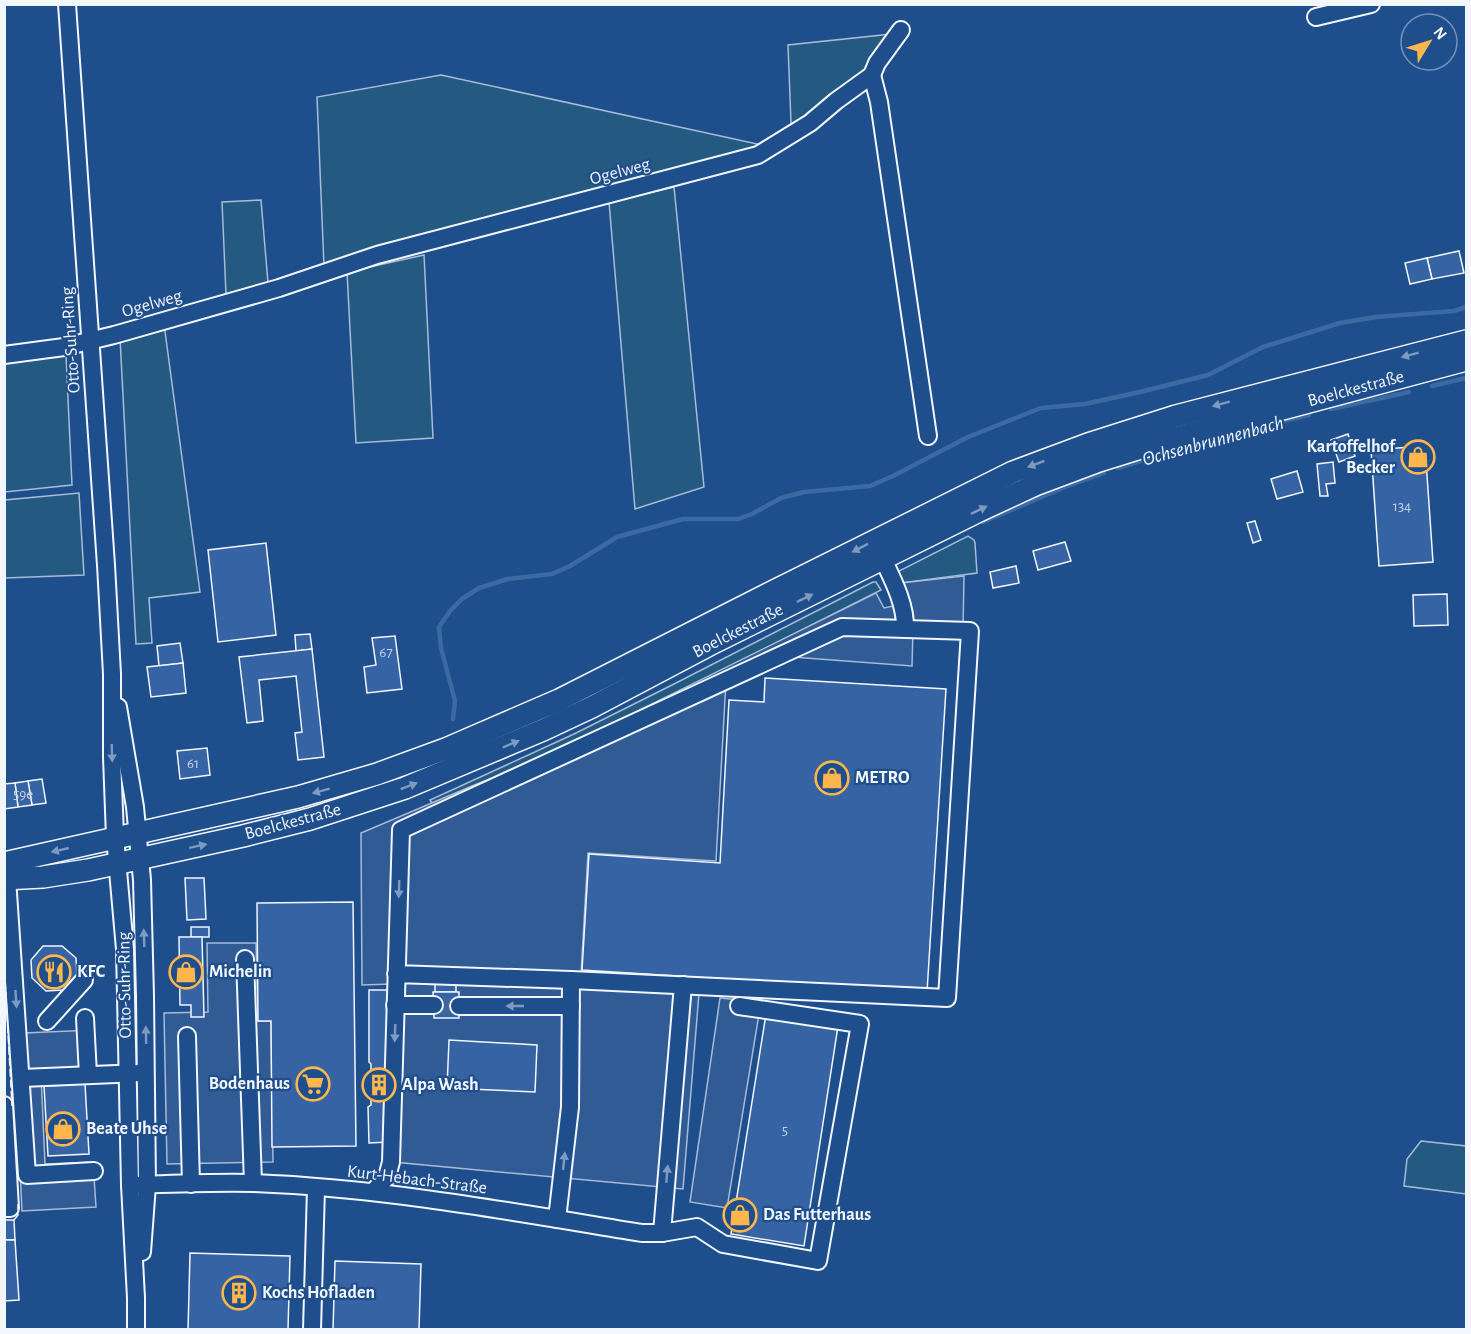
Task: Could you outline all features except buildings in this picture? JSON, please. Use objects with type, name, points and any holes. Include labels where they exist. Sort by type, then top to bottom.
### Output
[{"type":"main road","name":"Boelckestraße","points":[[5,873],[115,837],[340,786],[448,748],[560,700],[1013,472],[1088,444],[1176,416],[1467,341]]},
{"type":"main road","name":"Boelckestraße","points":[[5,873],[56,875],[88,870],[310,819],[405,788],[592,707],[715,642],[1035,484],[1099,461],[1467,360]]},
{"type":"street","name":"Otto-Suhr-Ring","points":[[67,4],[106,565],[112,674],[111,736],[115,837],[125,949],[128,1073],[145,1227],[136,1298],[136,1329]]},
{"type":"street","points":[[1316,17],[1371,4]]},
{"type":"street","points":[[901,30],[877,63],[872,75],[879,102],[928,436]]},
{"type":"street","name":"Ogelweg","points":[[4,355],[90,341],[279,288],[377,255],[758,155],[810,123],[872,75]]},
{"type":"street","points":[[883,559],[905,617],[905,629]]},
{"type":"street","points":[[374,1192],[387,1177],[391,1162],[396,1005],[396,974],[400,830],[842,627],[970,631],[947,998],[396,974]]},
{"type":"street","name":"Otto-Suhr-Ring","points":[[112,674],[128,762],[141,858],[146,1073],[139,1185]]},
{"type":"street","points":[[5,873],[27,1175],[94,1171]]},
{"type":"street","points":[[244,959],[253,1183]]},
{"type":"street","points":[[47,1021],[84,980]]},
{"type":"street","points":[[557,1219],[570,1107],[571,980]]},
{"type":"street","points":[[662,1233],[683,986]]},
{"type":"street","points":[[396,1005],[434,1005]]},
{"type":"street","points":[[459,1006],[571,1006]]},
{"type":"street","name":"Kurt-Hebach-Straße","points":[[139,1185],[253,1183],[374,1192],[642,1233],[662,1233],[697,1227],[723,1244],[818,1261],[860,1024],[739,1006]]},
{"type":"street","points":[[85,1018],[88,1075]]},
{"type":"street","points":[[186,1036],[191,1184]]},
{"type":"street","points":[[21,1078],[146,1073]]},
{"type":"street","points":[[4,1105],[10,1208],[4,1208]]},
{"type":"street","points":[[312,1329],[316,1188]]},
{"type":"shaded area","points":[[892,34],[861,75],[797,124],[791,123],[788,45]]},
{"type":"shaded area","points":[[441,75],[766,146],[324,267],[317,97]]},
{"type":"shaded area","points":[[674,187],[704,487],[635,509],[609,202]]},
{"type":"shaded area","points":[[261,200],[268,283],[226,294],[222,202]]},
{"type":"shaded area","points":[[424,255],[433,438],[356,443],[347,272]]},
{"type":"shaded area","points":[[164,324],[200,592],[149,598],[152,643],[136,644],[120,338]]},
{"type":"shaded area","points":[[66,355],[72,485],[5,492],[4,363]]},
{"type":"shaded area","points":[[79,493],[84,575],[5,578],[5,500]]},
{"type":"shaded area","points":[[968,536],[975,543],[977,573],[901,583],[897,572]]},
{"type":"shaded area","points":[[964,576],[963,631],[913,629],[912,666],[779,656],[726,681],[716,861],[588,853],[581,974],[700,981],[683,1189],[393,1162],[391,984],[362,985],[361,833],[541,759],[876,593],[884,608],[903,604],[901,583]]},
{"type":"shaded area","points":[[876,582],[881,590],[554,755],[432,803],[430,800],[574,734]]},
{"type":"shaded area","points":[[207,943],[256,943],[258,1021],[271,1021],[273,1162],[167,1164],[164,1013],[208,1012]]},
{"type":"shaded area","points":[[720,998],[761,1002],[727,1208],[690,1202]]},
{"type":"shaded area","points":[[93,1030],[95,1072],[41,1075],[45,1164],[93,1162],[96,1207],[22,1211],[16,1085],[24,1033]]},
{"type":"shaded area","points":[[1421,1141],[1466,1146],[1466,1194],[1404,1186],[1407,1159]]},
{"type":"waterway","points":[[453,719],[455,701],[441,648],[439,627],[462,599],[479,588],[508,579],[552,574],[570,566],[617,537],[683,519],[738,519],[781,498],[804,492],[870,486],[968,437],[1041,408],[1085,404],[1208,375],[1263,347],[1340,323],[1376,317],[1454,311],[1466,307]]},
{"type":"waterway","name":"Ochsenbrunnenbach","points":[[1432,386],[1466,378]]},
{"type":"waterway","name":"Ochsenbrunnenbach","points":[[1331,409],[1409,392]]},
{"type":"waterway","name":"Ochsenbrunnenbach","points":[[1218,437],[1309,415]]},
{"type":"waterway","name":"Ochsenbrunnenbach","points":[[1118,468],[1207,440]]},
{"type":"waterway","name":"Ochsenbrunnenbach","points":[[983,522],[1104,473]]},
{"type":"tunnel","points":[[434,1005],[459,1006]]},
{"type":"fence","points":[[4,959],[12,1106]]},
{"type":"fence","points":[[14,1220],[18,1215],[18,1204]]},
{"type":"place","name":"Kartoffelhof Becker","points":[[1418,457]]},
{"type":"place","name":"METRO","points":[[832,778]]},
{"type":"place","name":"KFC","points":[[54,972]]},
{"type":"place","name":"Michelin","points":[[186,972]]},
{"type":"place","name":"Bodenhaus","points":[[313,1084]]},
{"type":"place","name":"Alpa Wash","points":[[379,1085]]},
{"type":"place","name":"Beate Uhse","points":[[63,1129]]},
{"type":"place","name":"Das Futterhaus","points":[[740,1215]]},
{"type":"place","name":"Kochs Hofladen","points":[[239,1293]]}]
